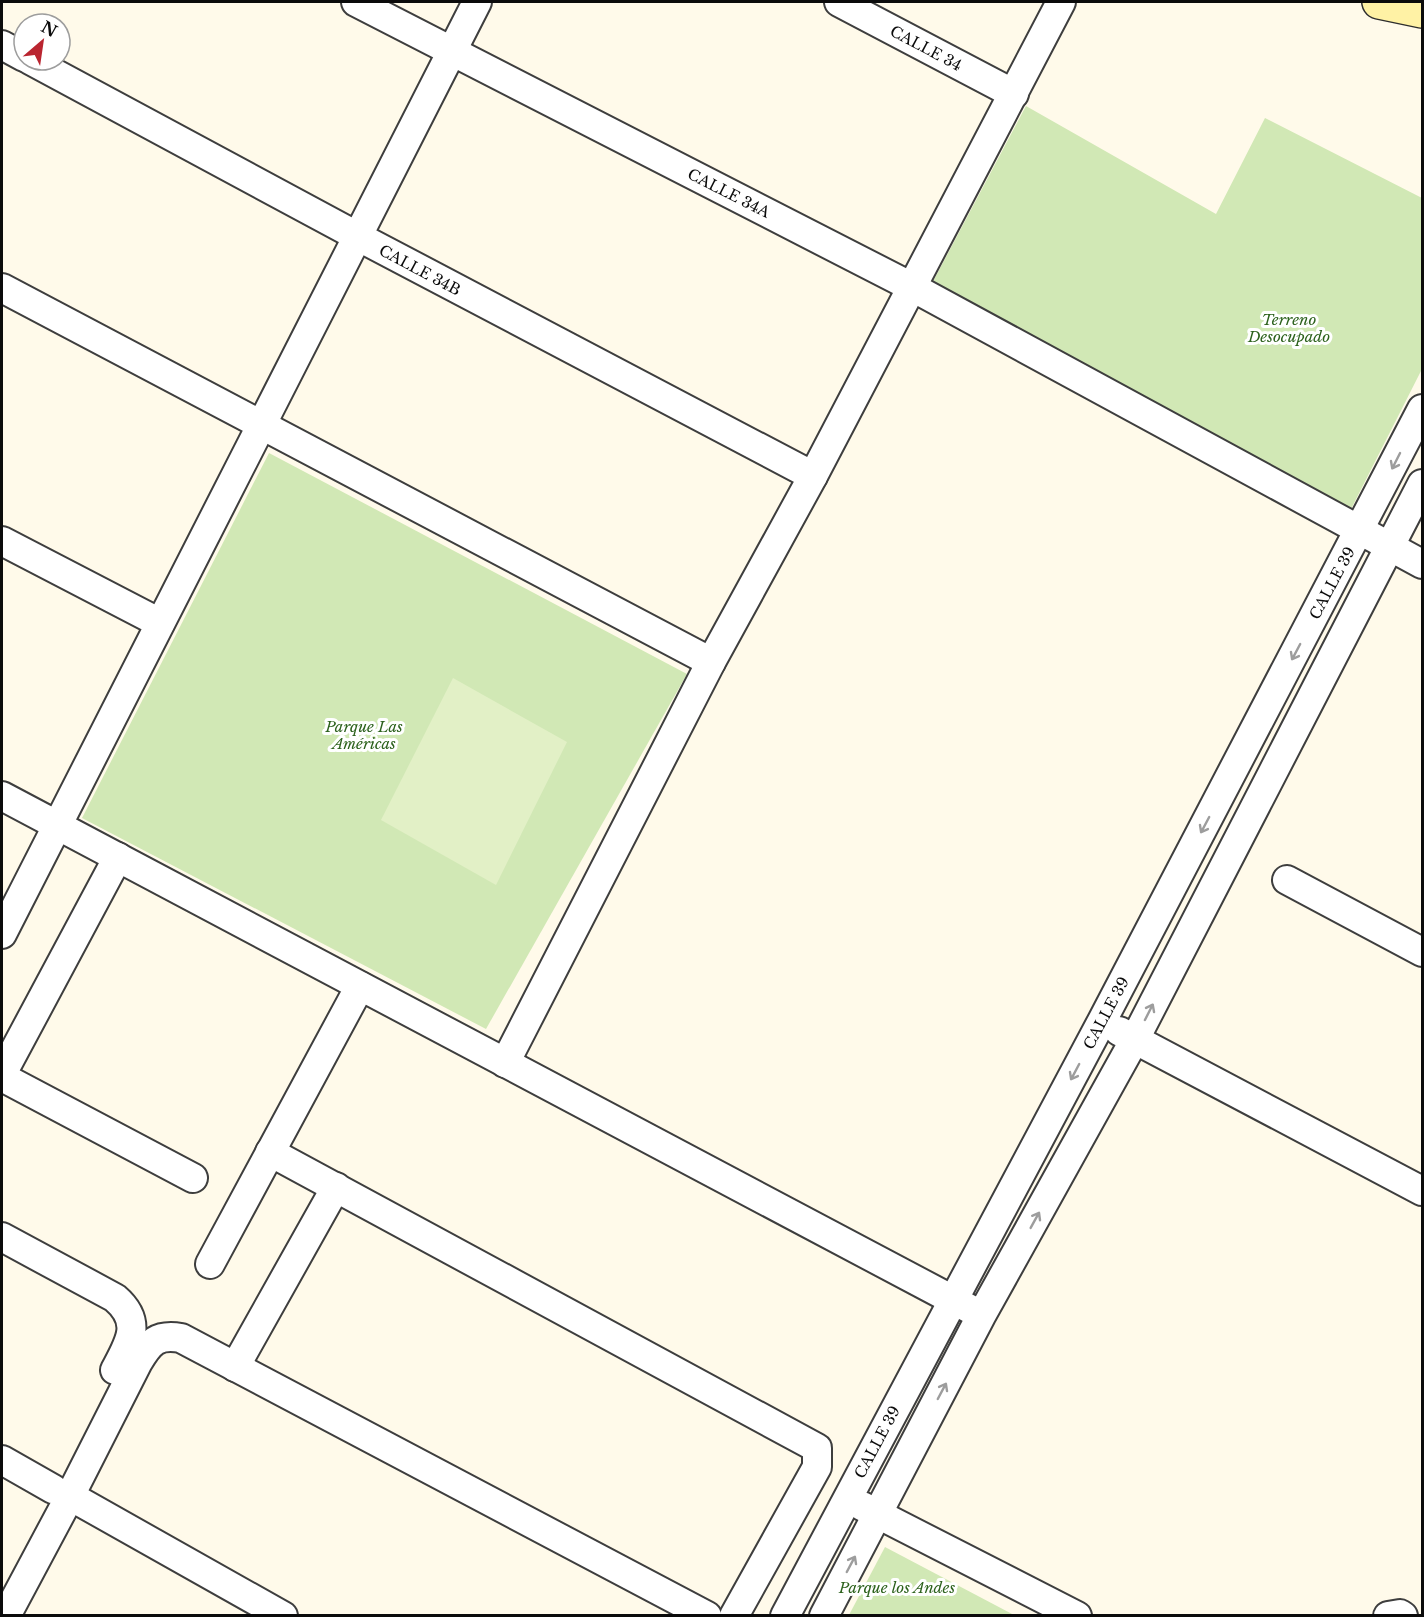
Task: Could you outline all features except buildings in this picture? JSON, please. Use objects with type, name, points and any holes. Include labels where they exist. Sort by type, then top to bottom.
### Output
[{"type":"street","name":"CALLE 34A","points":[[356,2],[912,287],[1422,564]]},
{"type":"street","points":[[2,934],[477,2]]},
{"type":"street","name":"CALLE 34","points":[[839,2],[1014,94]]},
{"type":"street","points":[[506,1063],[711,662],[813,476],[1061,2]]},
{"type":"street","points":[[1379,2],[1422,11]]},
{"type":"street","name":"CALLE 34B","points":[[52,72],[357,237],[813,476]]},
{"type":"street","points":[[2,288],[711,662]]},
{"type":"street","name":"CALLE 39","points":[[785,1616],[1102,1021],[1422,409]]},
{"type":"street","points":[[824,1616],[981,1316],[1135,1039],[1422,484]]},
{"type":"street","points":[[2,541],[160,623]]},
{"type":"street","points":[[2,796],[981,1316]]},
{"type":"street","points":[[118,857],[2,1076],[193,1178]]},
{"type":"street","points":[[1287,880],[1422,952]]},
{"type":"street","points":[[210,1264],[360,986]]},
{"type":"street","points":[[1102,1021],[1422,1191]]},
{"type":"street","points":[[270,1152],[817,1448],[817,1467],[734,1616]]},
{"type":"street","points":[[235,1367],[336,1187]]},
{"type":"street","points":[[2,1237],[115,1298],[126,1307],[132,1322],[128,1345],[6,1616]]},
{"type":"street","points":[[2,1590],[62,1493],[147,1347],[157,1339],[168,1336],[181,1338],[706,1616]]},
{"type":"street","points":[[2,1460],[283,1616]]},
{"type":"street","points":[[847,1499],[1077,1616]]},
{"type":"street","points":[[1388,1616],[1400,1614],[1403,1616]]},
{"type":"green space","name":"Terreno Desocupado","points":[[1026,106],[1216,214],[1265,118],[1422,198],[1422,369],[1349,513],[929,289]]},
{"type":"green space","name":"Parque Las Américas","points":[[269,453],[687,674],[486,1029],[82,818]]},
{"type":"green space","points":[[453,678],[567,742],[496,885],[381,820]]},
{"type":"green space","name":"Parque los Andes","points":[[885,1547],[1014,1615],[849,1615]]}]
